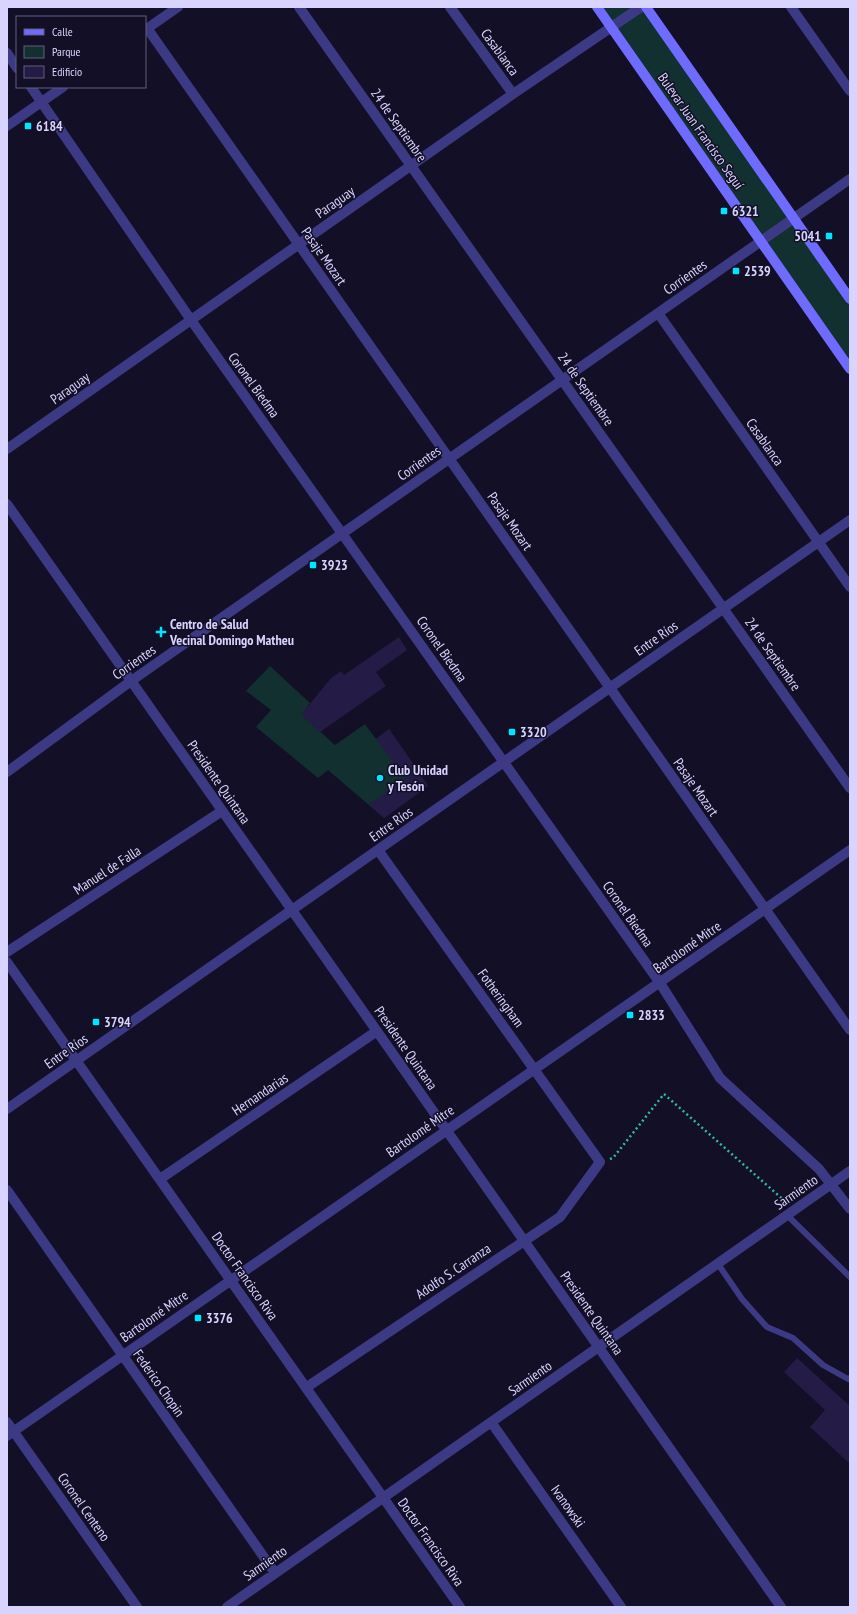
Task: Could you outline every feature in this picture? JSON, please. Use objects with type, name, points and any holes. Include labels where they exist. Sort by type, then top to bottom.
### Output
[{"type":"main road","name":"Bulevar Juan Francisco Seguí","points":[[597,7],[850,369]]},
{"type":"main road","name":"Bulevar Juan Francisco Seguí","points":[[646,7],[850,299]]},
{"type":"street","points":[[146,29],[178,7]]},
{"type":"street","name":"24 de Septiembre","points":[[299,7],[850,788]]},
{"type":"street","name":"Casablanca","points":[[450,7],[513,94]]},
{"type":"street","name":"Paraguay","points":[[7,449],[513,94],[641,7]]},
{"type":"street","points":[[791,7],[850,91]]},
{"type":"street","name":"Pasaje Mozart","points":[[146,29],[850,1030]]},
{"type":"street","points":[[7,54],[16,67]]},
{"type":"street","name":"Coronel Biedma","points":[[32,88],[190,320],[660,983],[720,1078],[819,1169],[850,1209]]},
{"type":"street","points":[[7,126],[62,88]]},
{"type":"street","name":"Corrientes","points":[[7,772],[131,681],[850,179]]},
{"type":"street","name":"Casablanca","points":[[658,313],[850,587]]},
{"type":"street","name":"Presidente Quintana","points":[[7,504],[781,1607]]},
{"type":"street","name":"Entre Ríos","points":[[7,1109],[850,520]]},
{"type":"street","name":"Manuel de Falla","points":[[7,952],[222,811]]},
{"type":"street","name":"Fotheringham","points":[[378,850],[600,1162]]},
{"type":"street","name":"Bartolomé Mitre","points":[[10,1433],[850,850]]},
{"type":"street","name":"Doctor Francisco Riva","points":[[7,962],[460,1607]]},
{"type":"street","name":"Hernandarias","points":[[160,1179],[377,1031]]},
{"type":"street","name":"Adolfo S. Carranza","points":[[306,1388],[560,1217],[600,1162]]},
{"type":"street","name":"Sarmiento","points":[[227,1607],[850,1171]]},
{"type":"street","name":"Federico Chopin","points":[[7,1190],[275,1573]]},
{"type":"street","name":"Coronel Centeno","points":[[7,1422],[10,1433],[138,1607]]},
{"type":"street","name":"Ivanowski","points":[[491,1422],[621,1607]]},
{"type":"lane","points":[[791,1213],[850,1277]]},
{"type":"lane","points":[[718,1264],[742,1299],[767,1327],[793,1338],[823,1365],[848,1379],[850,1378]]},
{"type":"path","points":[[600,1162],[613,1158],[664,1094],[791,1213]]},
{"type":"green space","points":[[597,7],[646,7],[850,299],[850,369]]},
{"type":"green space","points":[[270,666],[310,703],[302,715],[335,745],[365,724],[376,739],[389,729],[428,786],[384,818],[328,770],[318,778],[256,727],[271,710],[246,691]]},
{"type":"building","points":[[399,637],[407,650],[376,672],[386,686],[320,732],[301,715],[331,678],[341,671],[344,675]]},
{"type":"building","points":[[389,729],[415,766],[402,775],[376,739]]},
{"type":"building","points":[[417,770],[428,786],[384,818],[369,804]]},
{"type":"building","points":[[797,1358],[850,1406],[850,1464],[810,1427],[825,1410],[784,1372]]},
{"type":"place","name":"6184","points":[[28,126]]},
{"type":"place","name":"6321","points":[[724,211]]},
{"type":"place","name":"5041","points":[[829,236]]},
{"type":"place","name":"2539","points":[[736,271]]},
{"type":"place","name":"3923","points":[[313,565]]},
{"type":"place","name":"Centro de Salud Vecinal Domingo Matheu","points":[[161,632]]},
{"type":"place","name":"3320","points":[[512,732]]},
{"type":"place","name":"Club Unidad y Tesón","points":[[380,778]]},
{"type":"place","name":"2833","points":[[630,1015]]},
{"type":"place","name":"3794","points":[[96,1022]]},
{"type":"place","name":"3376","points":[[198,1318]]}]
